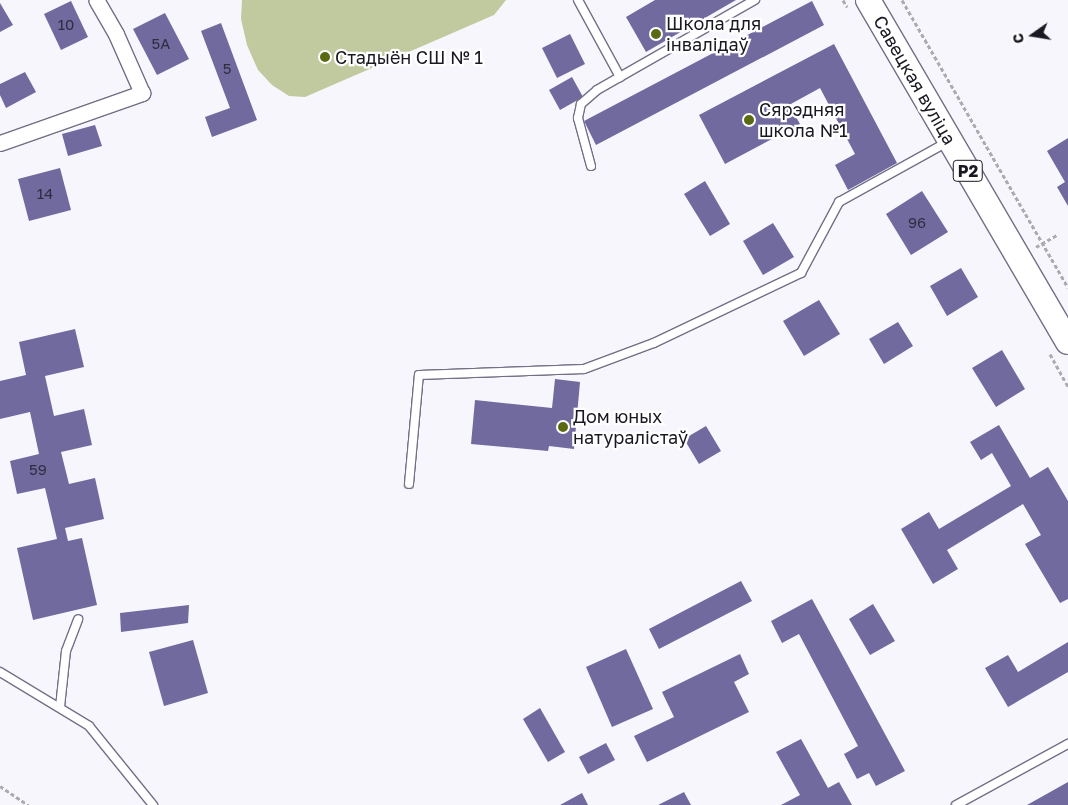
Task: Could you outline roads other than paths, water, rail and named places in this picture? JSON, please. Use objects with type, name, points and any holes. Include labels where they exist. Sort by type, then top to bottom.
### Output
[{"type":"main road","name":"Савецкая вуліца","points":[[868,0],[1068,342]]},
{"type":"street","points":[[0,143],[142,93],[116,34],[96,0]]},
{"type":"lane","points":[[578,0],[620,77]]},
{"type":"lane","points":[[591,166],[578,118],[581,104],[596,90],[755,0]]},
{"type":"lane","points":[[409,484],[419,374],[584,369],[654,343],[801,273],[840,202],[950,140]]},
{"type":"lane","points":[[60,707],[66,651],[78,619]]},
{"type":"lane","points":[[0,672],[89,726],[153,805]]},
{"type":"lane","points":[[956,805],[1068,744]]},
{"type":"place","name":"Школа для інвалідаў","points":[[656,34]]},
{"type":"place","name":"Стадыён СШ № 1","points":[[325,57]]},
{"type":"place","name":"Сярэдняя школа №1","points":[[749,120]]},
{"type":"place","name":"Дом юных натуралістаў","points":[[563,427]]}]
